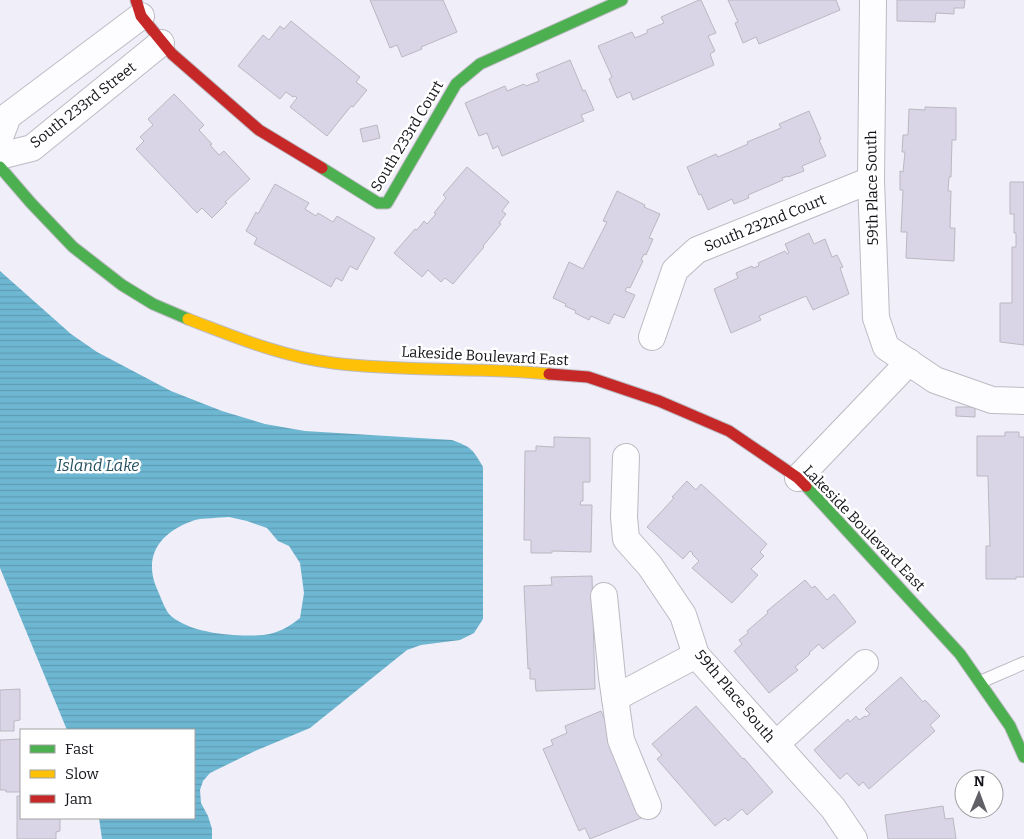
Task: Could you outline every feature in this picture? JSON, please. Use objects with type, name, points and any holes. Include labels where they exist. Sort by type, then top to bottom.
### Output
[{"type":"street","name":"South 233rd Court","points":[[161,43],[259,130],[378,203],[387,203],[442,105],[456,84],[480,64],[622,0]]},
{"type":"street","name":"59th Place South","points":[[874,0],[871,180],[876,318],[886,347],[935,380],[992,400],[1024,401]]},
{"type":"street","points":[[0,138],[8,116],[139,8],[161,43]]},
{"type":"street","name":"South 233rd Street","points":[[0,156],[32,148],[161,43]]},
{"type":"street","name":"Lakeside Boulevard East","points":[[0,167],[31,204],[73,246],[122,285],[153,304],[250,343],[291,355],[333,363],[427,369],[509,370],[588,377],[659,401],[729,431],[798,478],[960,654],[1010,726],[1024,757]]},
{"type":"street","name":"South 232nd Court","points":[[652,337],[675,270],[696,250],[871,180]]},
{"type":"street","points":[[798,478],[909,362]]},
{"type":"street","name":"59th Place South","points":[[626,457],[624,517],[626,539],[650,566],[683,615],[696,655],[833,808],[854,839]]},
{"type":"street","points":[[604,596],[612,677],[621,740],[648,806]]},
{"type":"street","points":[[615,698],[696,655]]},
{"type":"street","points":[[776,744],[865,663]]},
{"type":"lane","points":[[980,682],[1024,663]]},
{"type":"water","name":"Island Lake","points":[[0,271],[71,334],[97,352],[171,391],[222,411],[265,424],[305,431],[452,440],[471,449],[477,456],[483,467],[483,619],[474,633],[460,640],[421,645],[407,650],[310,728],[255,751],[210,773],[203,781],[200,790],[201,803],[212,829],[212,839],[102,839],[99,819],[195,819],[195,729],[67,729],[0,568]],"holes":[[[229,517],[267,528],[278,541],[289,546],[300,563],[304,593],[300,618],[288,627],[273,633],[263,635],[228,635],[191,627],[171,616],[163,604],[157,589],[152,565],[158,546],[165,537],[183,525],[207,518]]]},
{"type":"building","points":[[370,0],[443,0],[457,32],[402,57],[397,45],[390,48]]},
{"type":"building","points":[[701,0],[716,33],[708,36],[715,51],[710,54],[714,65],[633,100],[630,92],[617,98],[609,79],[612,77],[598,46],[632,32],[635,38],[647,33],[647,30],[664,23],[661,17]]},
{"type":"building","points":[[728,0],[836,0],[840,10],[759,44],[756,37],[743,43],[735,23],[738,22]]},
{"type":"building","points":[[897,0],[965,0],[964,8],[954,8],[954,14],[936,13],[935,22],[897,21]]},
{"type":"building","points":[[291,21],[360,77],[356,82],[367,90],[353,107],[351,106],[327,136],[290,107],[297,98],[295,96],[293,97],[286,92],[280,99],[238,66],[263,35],[269,40],[280,26],[284,29]]},
{"type":"building","points":[[570,60],[583,91],[585,90],[594,110],[581,115],[584,121],[502,156],[498,146],[493,149],[487,133],[479,136],[465,103],[505,86],[507,91],[524,84],[526,86],[539,81],[536,74]]},
{"type":"building","points":[[174,94],[204,125],[199,130],[212,144],[210,145],[219,155],[224,151],[250,179],[225,202],[227,203],[212,218],[202,208],[197,213],[136,149],[144,141],[140,137],[153,125],[148,119]]},
{"type":"building","points":[[925,107],[956,108],[956,140],[952,140],[951,177],[949,177],[948,191],[951,191],[950,228],[955,228],[954,261],[906,258],[907,232],[901,232],[903,190],[900,190],[900,171],[903,172],[905,152],[902,152],[903,135],[908,135],[909,109],[925,110]]},
{"type":"building","points":[[809,111],[826,156],[802,166],[804,171],[782,178],[783,180],[748,195],[749,198],[734,204],[732,199],[708,210],[701,194],[699,195],[687,167],[716,154],[718,157],[748,144],[747,142],[781,128],[779,124]]},
{"type":"building","points":[[377,125],[380,138],[363,142],[360,129]]},
{"type":"building","points":[[467,167],[509,202],[502,211],[506,214],[484,247],[453,284],[445,278],[441,282],[428,270],[422,277],[394,253],[415,229],[417,230],[424,221],[427,224],[436,214],[434,213],[446,198],[443,195]]},
{"type":"building","points":[[1010,182],[1024,182],[1024,345],[1000,342],[1000,303],[1012,303],[1012,247],[1016,247],[1014,214],[1010,214]]},
{"type":"building","points":[[275,184],[309,203],[305,209],[316,216],[318,213],[333,222],[337,216],[375,238],[357,270],[350,266],[342,281],[336,278],[331,287],[254,244],[257,238],[246,231]]},
{"type":"building","points":[[617,191],[660,214],[649,238],[653,239],[646,255],[644,254],[641,260],[643,261],[630,288],[627,287],[625,291],[635,295],[624,318],[614,314],[609,324],[591,316],[589,320],[575,313],[576,311],[565,306],[566,304],[553,298],[569,262],[583,269],[607,222],[603,221]]},
{"type":"building","points":[[809,233],[814,244],[825,239],[832,257],[837,255],[843,267],[840,268],[849,294],[813,310],[806,296],[759,316],[761,320],[731,333],[714,289],[738,278],[736,273],[752,266],[753,268],[759,266],[758,263],[785,251],[787,254],[789,253],[785,244]]},
{"type":"building","points":[[956,407],[975,407],[975,417],[956,416]]},
{"type":"building","points":[[1005,432],[1019,432],[1019,437],[1024,437],[1024,577],[1016,577],[1016,579],[986,579],[986,546],[990,546],[988,476],[977,476],[977,436],[1005,436]]},
{"type":"building","points":[[554,437],[590,438],[590,482],[583,482],[583,501],[581,501],[580,505],[592,505],[591,552],[552,551],[552,553],[531,553],[531,540],[524,540],[525,451],[536,451],[536,446],[554,447]]},
{"type":"building","points":[[687,481],[696,490],[701,484],[767,544],[760,552],[764,556],[751,569],[758,575],[732,603],[692,568],[699,561],[693,553],[690,551],[683,559],[647,527]]},
{"type":"building","points":[[592,576],[595,689],[536,691],[535,679],[530,679],[530,668],[528,669],[524,586],[552,585],[551,577]]},
{"type":"building","points":[[805,580],[812,588],[815,586],[827,600],[834,594],[856,622],[823,649],[819,644],[795,667],[798,670],[769,693],[734,651],[742,644],[739,640],[768,613],[767,611]]},
{"type":"building","points":[[901,677],[923,702],[925,700],[940,716],[930,725],[935,731],[869,789],[863,782],[859,786],[847,773],[840,779],[814,750],[848,719],[850,722],[856,716],[859,720],[870,714],[865,709]]},
{"type":"building","points":[[20,689],[20,720],[14,721],[14,731],[0,731],[0,690]]},
{"type":"building","points":[[696,706],[773,792],[747,815],[742,809],[728,821],[725,818],[715,826],[657,759],[662,755],[652,744]]},
{"type":"building","points":[[601,711],[646,816],[590,839],[585,828],[579,831],[543,749],[553,745],[551,740],[567,733],[565,726]]},
{"type":"building","points":[[20,739],[20,792],[0,790],[0,740]]},
{"type":"building","points":[[17,796],[20,796],[20,819],[60,819],[60,831],[56,832],[56,839],[17,839]]},
{"type":"building","points":[[943,806],[945,819],[953,818],[956,839],[888,839],[885,815]]},
{"type":"traffic: fast","points":[[322,168],[378,203],[387,203],[456,84],[480,64],[622,0]]},
{"type":"traffic: fast","points":[[0,167],[73,247],[122,285],[153,304],[188,319]]},
{"type":"traffic: fast","points":[[806,486],[960,654],[1010,726],[1024,757]]},
{"type":"traffic: slow","points":[[188,319],[278,351],[333,363],[387,368],[549,374]]},
{"type":"traffic: jam","points":[[136,0],[141,16],[172,54],[259,130],[322,168]]},
{"type":"traffic: jam","points":[[549,374],[588,377],[659,401],[729,431],[798,478],[806,486]]}]
